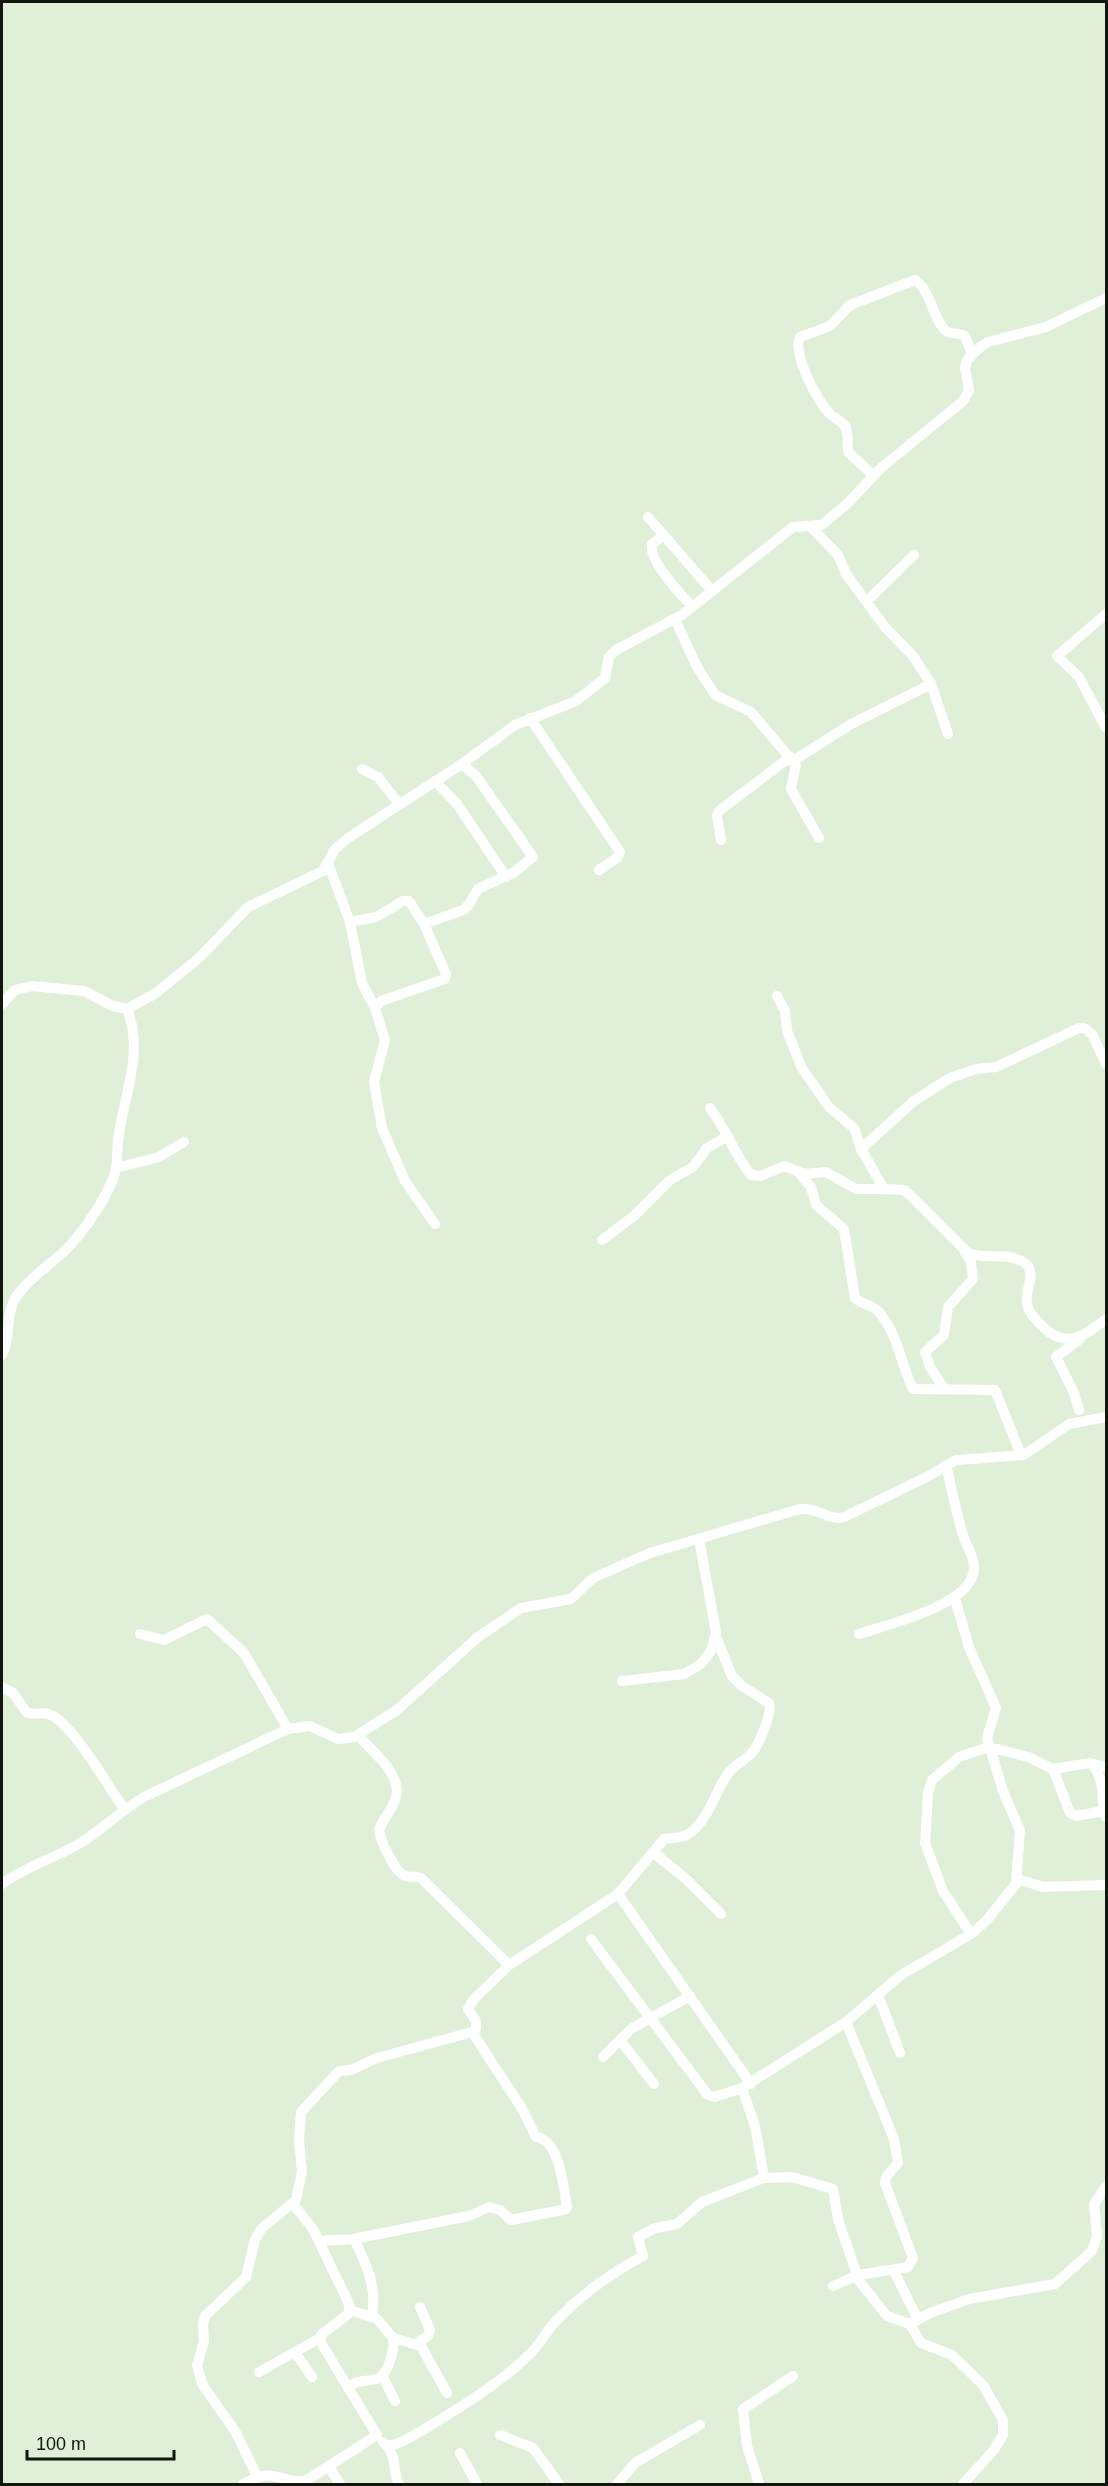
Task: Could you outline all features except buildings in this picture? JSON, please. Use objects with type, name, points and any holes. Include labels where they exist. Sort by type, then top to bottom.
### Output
[{"type":"street","points":[[873,475],[849,453],[847,449],[849,438],[844,425],[830,414],[810,383],[798,343],[800,337],[830,326],[849,305],[915,280],[942,328],[950,333],[966,336],[972,354]]},
{"type":"street","points":[[812,528],[822,525],[849,502],[873,475],[967,396],[969,390],[965,368],[972,354],[988,342],[1046,327],[1107,298]]},
{"type":"street","points":[[648,517],[712,591]]},
{"type":"street","points":[[2,1004],[15,990],[32,986],[84,991],[113,1006],[127,1010],[156,993],[200,957],[248,907],[323,872],[342,843],[462,764],[515,725],[576,700],[605,678],[611,654],[675,619],[793,527],[804,525],[812,528],[838,555],[846,574],[885,627],[913,656],[931,684],[948,734]]},
{"type":"street","points":[[664,535],[652,544],[651,552],[667,577],[692,607]]},
{"type":"street","points":[[867,601],[914,555]]},
{"type":"street","points":[[1107,614],[1057,656],[1079,677],[1107,728]]},
{"type":"street","points":[[675,619],[696,665],[715,695],[751,712],[796,765],[791,789],[819,838]]},
{"type":"street","points":[[721,840],[718,811],[791,759],[851,724],[931,684]]},
{"type":"street","points":[[531,718],[620,852],[618,857],[599,870]]},
{"type":"street","points":[[424,924],[463,910],[478,889],[506,877],[530,861],[533,856],[476,776],[462,764]]},
{"type":"street","points":[[362,769],[378,777],[399,804]]},
{"type":"street","points":[[435,781],[457,804],[506,877]]},
{"type":"street","points":[[328,863],[350,922],[362,983],[368,999],[375,1008],[385,1040],[374,1082],[381,1128],[405,1181],[435,1224]]},
{"type":"street","points":[[350,922],[376,917],[406,901],[412,904],[424,924],[446,977],[381,1001],[375,1008]]},
{"type":"street","points":[[777,996],[785,1011],[790,1042],[802,1068],[829,1107],[854,1128],[861,1149],[884,1189]]},
{"type":"street","points":[[2,1354],[6,1344],[11,1306],[17,1294],[73,1241],[93,1215],[112,1181],[116,1168],[118,1136],[130,1087],[135,1038],[127,1010]]},
{"type":"street","points":[[861,1149],[914,1101],[950,1078],[976,1069],[996,1067],[1079,1028],[1084,1028],[1092,1034],[1107,1064]]},
{"type":"street","points":[[710,1108],[728,1136],[737,1158],[751,1175],[760,1176],[784,1166],[800,1173],[826,1172],[856,1189],[904,1190],[963,1249],[971,1262],[973,1280],[948,1307],[944,1335],[925,1352],[930,1367],[945,1390]]},
{"type":"street","points":[[602,1240],[639,1211],[670,1180],[693,1167],[707,1148],[728,1136]]},
{"type":"street","points":[[116,1168],[159,1157],[184,1142]]},
{"type":"street","points":[[800,1173],[811,1187],[816,1205],[844,1229],[855,1298],[873,1307],[880,1314],[898,1344],[912,1387],[918,1391],[995,1390],[1021,1455]]},
{"type":"street","points":[[963,1249],[973,1255],[1006,1255],[1025,1263],[1030,1274],[1026,1296],[1029,1311],[1051,1335],[1064,1339],[1082,1337]]},
{"type":"street","points":[[1079,1410],[1074,1393],[1056,1357],[1107,1319]]},
{"type":"street","points":[[2,1884],[18,1872],[78,1844],[124,1809],[288,1729],[310,1726],[338,1739],[358,1735],[397,1710],[478,1637],[514,1612],[530,1605],[571,1599],[593,1578],[609,1570],[650,1553],[800,1509],[812,1509],[838,1519],[927,1478],[945,1466],[964,1459],[1021,1455],[1069,1424],[1107,1417]]},
{"type":"street","points":[[859,1634],[955,1599],[970,1582],[975,1567],[964,1538],[945,1466]]},
{"type":"street","points":[[257,2476],[235,2431],[202,2384],[197,2365],[204,2342],[203,2324],[206,2316],[246,2277],[255,2240],[261,2229],[293,2204],[302,2172],[300,2117],[305,2106],[319,2096],[335,2074],[377,2058],[472,2032],[477,2026],[468,2009],[470,2005],[509,1965],[618,1894],[664,1839],[686,1836],[706,1817],[726,1775],[735,1764],[751,1753],[770,1713],[769,1703],[742,1686],[732,1676],[716,1637],[699,1539]]},
{"type":"street","points":[[591,1940],[653,2019],[708,2095],[715,2097],[747,2086],[846,2022],[902,1975],[971,1934],[1005,1899],[1018,1879],[1020,1831],[1003,1791],[989,1747],[987,1732],[996,1707],[969,1647],[955,1599]]},
{"type":"street","points":[[140,1634],[164,1640],[207,1619],[244,1653],[288,1729]]},
{"type":"street","points":[[622,1681],[690,1671],[707,1658],[716,1637]]},
{"type":"street","points":[[2,1688],[13,1693],[27,1713],[46,1713],[55,1718],[84,1748],[124,1809]]},
{"type":"street","points":[[358,1735],[388,1769],[396,1783],[395,1799],[379,1830],[400,1874],[421,1878],[509,1965]]},
{"type":"street","points":[[971,1934],[943,1890],[928,1855],[925,1842],[928,1793],[932,1780],[953,1760],[989,1747],[1028,1758],[1053,1769],[1093,1764],[1107,1767]]},
{"type":"street","points":[[1053,1769],[1070,1813],[1076,1816],[1105,1814],[1101,1804],[1103,1790],[1093,1764]]},
{"type":"street","points":[[654,1853],[686,1879],[721,1914]]},
{"type":"street","points":[[1018,1879],[1043,1887],[1107,1885]]},
{"type":"street","points":[[618,1894],[690,1996],[747,2086],[764,2178]]},
{"type":"street","points":[[878,1995],[900,2053]]},
{"type":"street","points":[[603,2057],[635,2026],[653,2019],[690,1996]]},
{"type":"street","points":[[833,2286],[858,2275],[894,2271],[911,2266],[913,2258],[885,2183],[886,2176],[898,2163],[899,2155],[846,2022]]},
{"type":"street","points":[[319,2241],[354,2239],[469,2216],[489,2207],[500,2210],[511,2220],[566,2209],[560,2170],[548,2142],[544,2138],[536,2137],[521,2107],[472,2032]]},
{"type":"street","points":[[620,2040],[654,2084]]},
{"type":"street","points":[[388,2446],[405,2441],[464,2405],[508,2373],[533,2351],[556,2322],[602,2282],[615,2271],[643,2256],[638,2237],[655,2228],[677,2224],[702,2202],[764,2178],[792,2177],[833,2189],[838,2218],[858,2275],[887,2316],[914,2322],[969,2299],[1054,2284],[1071,2267],[1089,2256],[1102,2239],[1094,2204],[1107,2186]]},
{"type":"street","points":[[293,2204],[309,2222],[350,2310]]},
{"type":"street","points":[[354,2239],[373,2284],[375,2301],[372,2316]]},
{"type":"street","points":[[894,2271],[921,2343],[952,2355],[984,2385],[1003,2420],[1003,2434],[993,2451],[963,2484]]},
{"type":"street","points":[[416,2344],[428,2336],[430,2330],[420,2307]]},
{"type":"street","points":[[348,2388],[360,2379],[375,2379],[382,2375],[394,2348],[393,2338],[384,2324],[372,2316],[350,2310]]},
{"type":"street","points":[[259,2372],[320,2338],[350,2310]]},
{"type":"street","points":[[320,2338],[377,2435],[388,2446],[395,2461],[395,2477],[399,2484]]},
{"type":"street","points":[[393,2338],[416,2344],[425,2351],[447,2393]]},
{"type":"street","points":[[295,2352],[312,2377]]},
{"type":"street","points":[[382,2375],[395,2401]]},
{"type":"street","points":[[759,2484],[747,2446],[743,2409],[793,2376]]},
{"type":"street","points":[[617,2484],[635,2463],[700,2425]]},
{"type":"street","points":[[243,2484],[257,2476],[279,2477],[299,2483],[329,2467],[377,2435]]},
{"type":"street","points":[[500,2435],[533,2448],[560,2484]]},
{"type":"street","points":[[460,2453],[477,2484]]},
{"type":"street","points":[[329,2467],[340,2484]]}]
